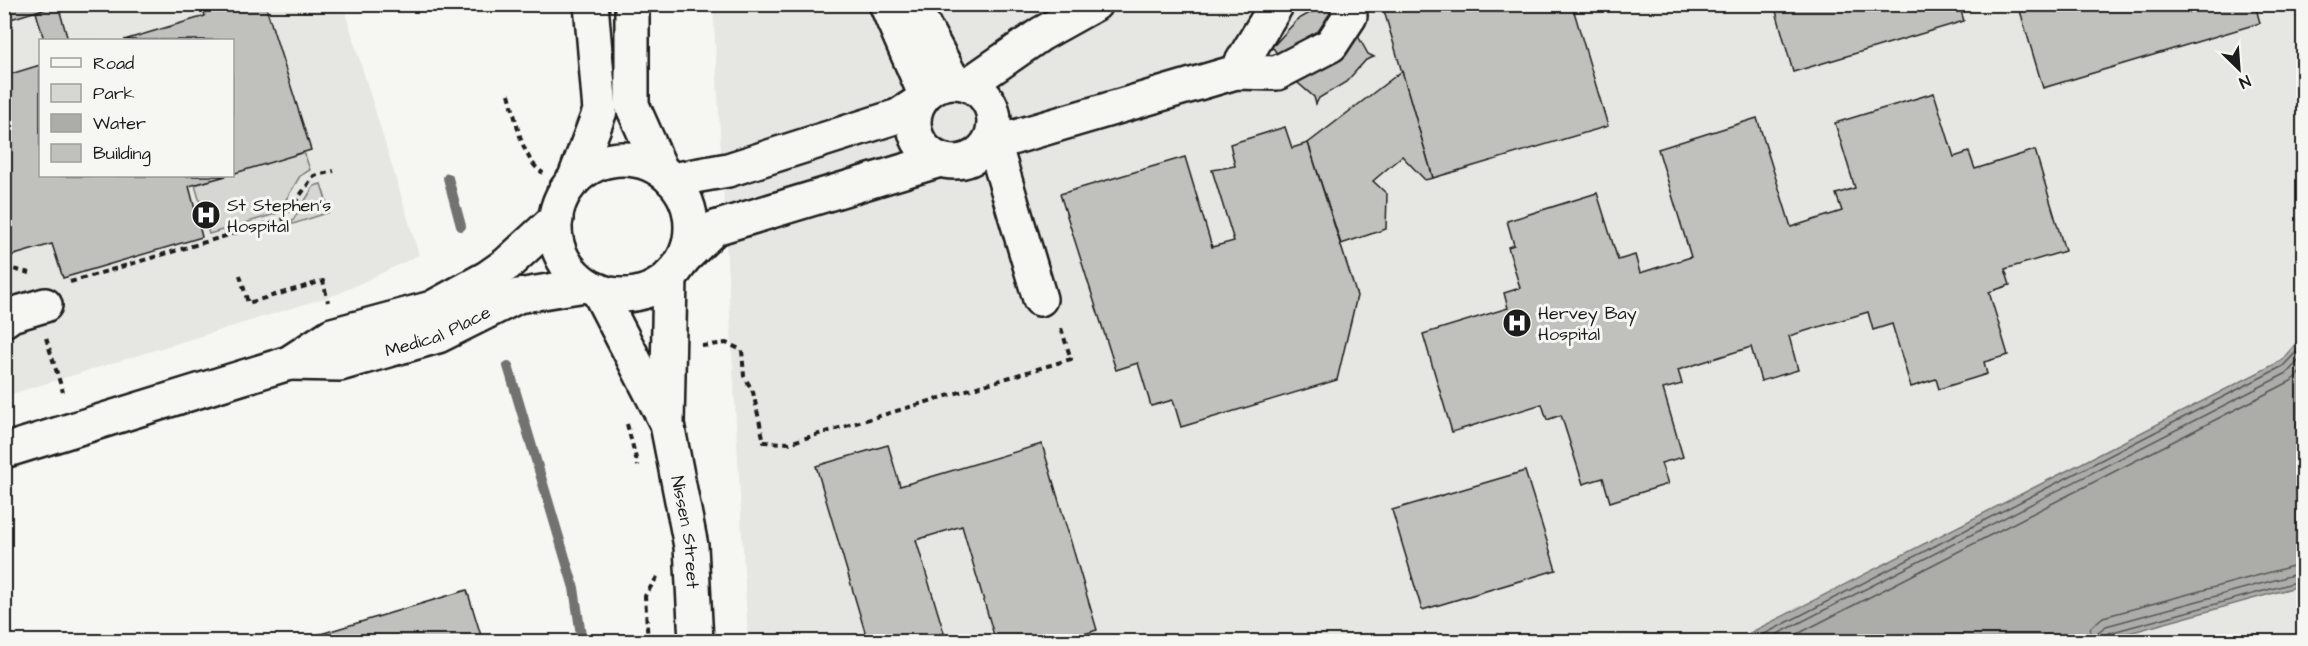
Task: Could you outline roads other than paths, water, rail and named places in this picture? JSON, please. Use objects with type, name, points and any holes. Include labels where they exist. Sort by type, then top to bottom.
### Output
[{"type":"street","points":[[554,174],[600,111],[591,4]]},
{"type":"street","points":[[632,4],[632,105],[666,175]]},
{"type":"street","points":[[886,4],[941,90]]},
{"type":"street","points":[[912,4],[941,90]]},
{"type":"street","points":[[666,175],[728,170],[898,116],[1095,4]]},
{"type":"street","points":[[1236,72],[1277,4]]},
{"type":"street","points":[[554,174],[562,198],[556,219],[556,237],[561,254],[592,288],[617,294],[636,294],[654,288],[678,267],[715,228],[940,160],[966,160],[991,144],[1236,72],[1278,73],[1331,45],[1350,16],[1347,4]]},
{"type":"street","points":[[940,160],[928,153],[919,143],[914,130],[914,116],[941,90],[980,90],[993,110],[994,128],[991,144],[1016,217],[1040,299]]},
{"type":"street","points":[[554,174],[615,159],[640,161],[666,175],[679,186],[690,209],[692,233],[678,267]]},
{"type":"street","name":"Medical Place","points":[[369,340],[487,278],[507,264],[556,219]]},
{"type":"street","name":"Nissen Street","points":[[678,267],[667,424],[691,546],[696,642]]},
{"type":"street","name":"Nissen Street","points":[[592,288],[667,424]]},
{"type":"street","name":"Medical Place","points":[[4,451],[289,363],[332,334],[369,340],[438,336],[518,296],[592,288]]},
{"type":"street","points":[[4,320],[11,315],[51,307]]},
{"type":"water","points":[[2303,335],[2303,585],[2100,641],[1740,641],[1748,634],[2281,361]]},
{"type":"waterway","points":[[448,178],[461,226]]},
{"type":"waterway","points":[[508,366],[574,588],[582,642]]},
{"type":"place","name":"St Stephen's Hospital","points":[[206,215]]},
{"type":"place","name":"Hervey Bay Hospital","points":[[1517,323]]}]
